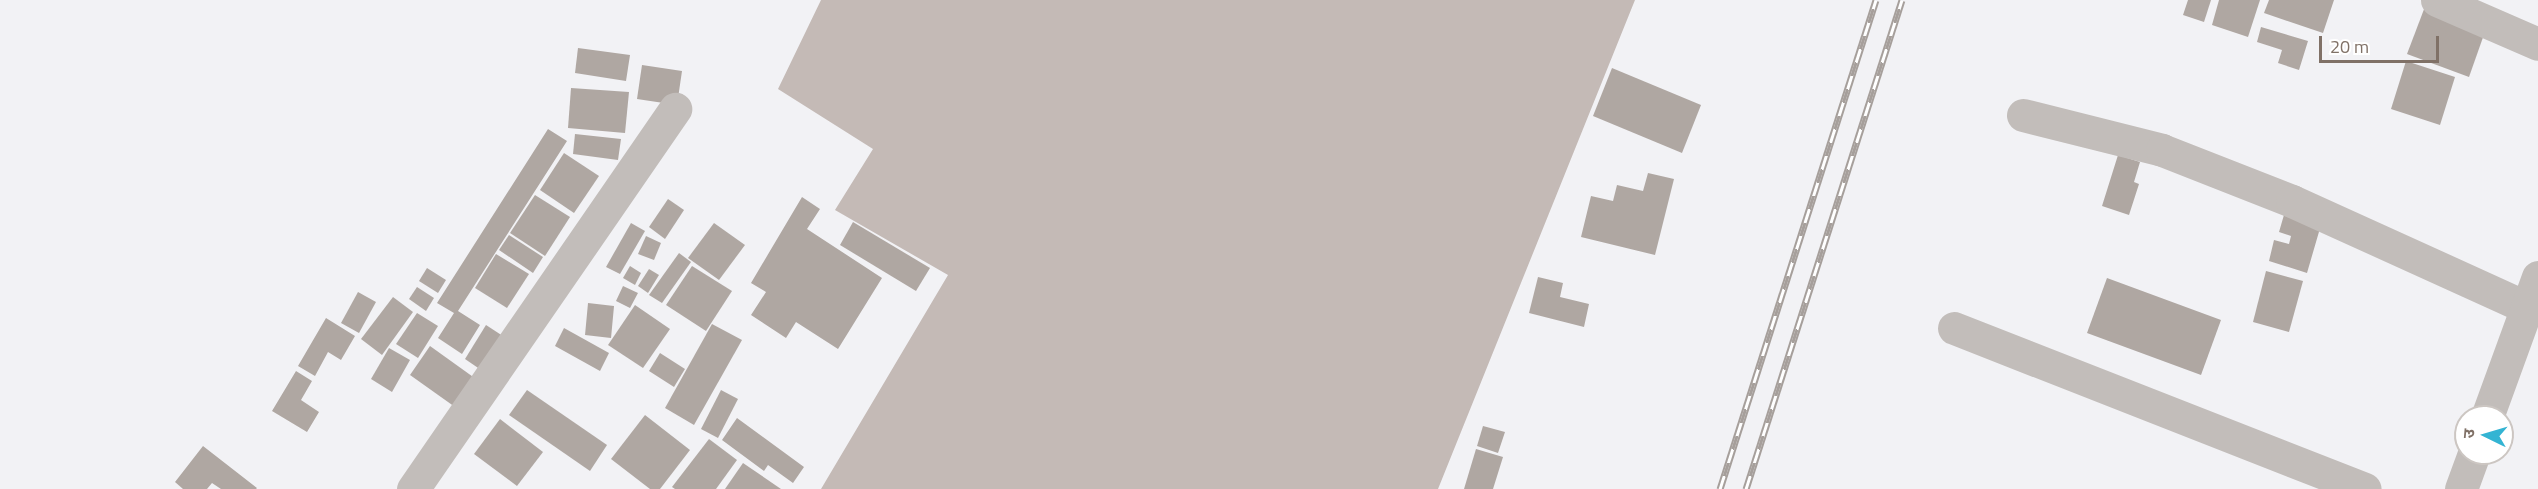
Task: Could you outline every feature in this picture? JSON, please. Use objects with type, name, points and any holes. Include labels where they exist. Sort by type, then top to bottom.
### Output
[{"type":"street","points":[[2438,0],[2538,44]]},
{"type":"street","points":[[413,489],[675,109]]},
{"type":"street","points":[[2023,115],[2162,150],[2292,201],[2526,308]]},
{"type":"street","points":[[2491,405],[2538,277]]},
{"type":"street","points":[[1954,328],[2365,489]]},
{"type":"street","points":[[2461,489],[2470,465]]},
{"type":"shaded area","points":[[821,0],[1635,0],[1438,489],[821,489],[948,275],[835,210],[873,149],[778,89]]},
{"type":"building","points":[[2188,0],[2211,0],[2204,22],[2183,15]]},
{"type":"building","points":[[2219,0],[2260,0],[2248,37],[2212,25]]},
{"type":"building","points":[[2269,0],[2334,0],[2323,33],[2264,13]]},
{"type":"building","points":[[2426,4],[2487,26],[2469,77],[2407,54]]},
{"type":"building","points":[[2261,27],[2308,41],[2299,70],[2278,63],[2282,50],[2257,42]]},
{"type":"building","points":[[578,48],[630,55],[626,81],[575,73]]},
{"type":"building","points":[[2406,61],[2455,77],[2440,125],[2391,109]]},
{"type":"building","points":[[642,65],[682,71],[677,105],[637,99]]},
{"type":"building","points":[[1612,68],[1701,105],[1682,153],[1593,116]]},
{"type":"building","points":[[571,88],[629,92],[625,133],[568,128]]},
{"type":"building","points":[[548,129],[567,141],[458,311],[480,325],[462,354],[438,338],[454,313],[437,303]]},
{"type":"building","points":[[575,134],[621,139],[618,160],[573,154]]},
{"type":"building","points":[[564,153],[599,176],[574,213],[540,190]]},
{"type":"building","points":[[2118,155],[2140,162],[2134,182],[2139,184],[2129,215],[2102,206]]},
{"type":"building","points":[[1648,173],[1674,179],[1655,255],[1581,237],[1591,196],[1613,201],[1617,185],[1643,191]]},
{"type":"building","points":[[535,195],[570,217],[545,256],[510,233]]},
{"type":"building","points":[[802,197],[820,209],[807,229],[882,278],[838,349],[796,322],[786,338],[751,315],[766,292],[751,283]]},
{"type":"building","points":[[668,199],[684,210],[665,239],[649,227]]},
{"type":"building","points":[[2286,208],[2323,218],[2307,273],[2269,261],[2274,240],[2289,244],[2291,236],[2279,232]]},
{"type":"building","points":[[853,222],[930,268],[916,291],[840,245]]},
{"type":"building","points":[[631,223],[645,231],[620,274],[606,267]]},
{"type":"building","points":[[714,223],[745,245],[719,280],[688,258]]},
{"type":"building","points":[[509,235],[543,257],[533,273],[499,250]]},
{"type":"building","points":[[646,236],[661,243],[654,260],[638,254]]},
{"type":"building","points":[[679,253],[691,262],[662,303],[649,295]]},
{"type":"building","points":[[496,254],[529,274],[507,308],[475,288]]},
{"type":"building","points":[[630,266],[641,273],[635,285],[623,278]]},
{"type":"building","points":[[692,266],[732,291],[706,331],[666,305]]},
{"type":"building","points":[[427,268],[446,280],[438,293],[419,281]]},
{"type":"building","points":[[649,269],[659,275],[648,293],[638,286]]},
{"type":"building","points":[[2266,271],[2303,281],[2289,332],[2253,322]]},
{"type":"building","points":[[1538,277],[1563,283],[1560,297],[1589,304],[1584,327],[1529,313]]},
{"type":"building","points":[[2107,278],[2221,320],[2201,375],[2087,333]]},
{"type":"building","points":[[623,286],[638,293],[630,308],[616,301]]},
{"type":"building","points":[[417,287],[434,298],[426,311],[409,299]]},
{"type":"building","points":[[358,292],[376,302],[359,333],[341,323]]},
{"type":"building","points":[[393,297],[413,312],[382,355],[361,339]]},
{"type":"building","points":[[588,303],[614,306],[611,338],[585,335]]},
{"type":"building","points":[[635,305],[670,329],[643,368],[608,345]]},
{"type":"building","points":[[417,313],[438,326],[418,358],[396,344]]},
{"type":"building","points":[[326,318],[355,336],[341,360],[328,352],[315,376],[298,366]]},
{"type":"building","points":[[712,324],[742,340],[694,425],[665,408]]},
{"type":"building","points":[[486,325],[509,340],[487,374],[465,359]]},
{"type":"building","points":[[564,328],[609,353],[600,371],[555,346]]},
{"type":"building","points":[[430,346],[476,379],[455,407],[410,375]]},
{"type":"building","points":[[389,348],[410,360],[392,392],[371,379]]},
{"type":"building","points":[[660,353],[685,369],[674,387],[649,371]]},
{"type":"building","points":[[296,371],[312,381],[301,400],[319,412],[307,432],[272,411]]},
{"type":"building","points":[[527,390],[607,445],[590,471],[509,415]]},
{"type":"building","points":[[721,390],[738,399],[718,438],[701,429]]},
{"type":"building","points":[[645,415],[690,450],[660,489],[650,489],[611,459]]},
{"type":"building","points":[[737,418],[804,467],[793,483],[768,465],[764,471],[722,440]]},
{"type":"building","points":[[500,419],[543,452],[517,486],[474,454]]},
{"type":"building","points":[[1483,426],[1505,432],[1498,453],[1477,446]]},
{"type":"building","points":[[709,439],[737,460],[716,489],[675,489],[672,487]]},
{"type":"building","points":[[203,446],[257,488],[221,489],[212,483],[207,489],[183,489],[175,482]]},
{"type":"building","points":[[1476,449],[1503,457],[1493,489],[1464,489]]},
{"type":"building","points":[[743,463],[781,489],[725,489]]},
{"type":"railway","points":[[1720,489],[1876,0]]},
{"type":"railway","points":[[1746,489],[1902,0]]}]
